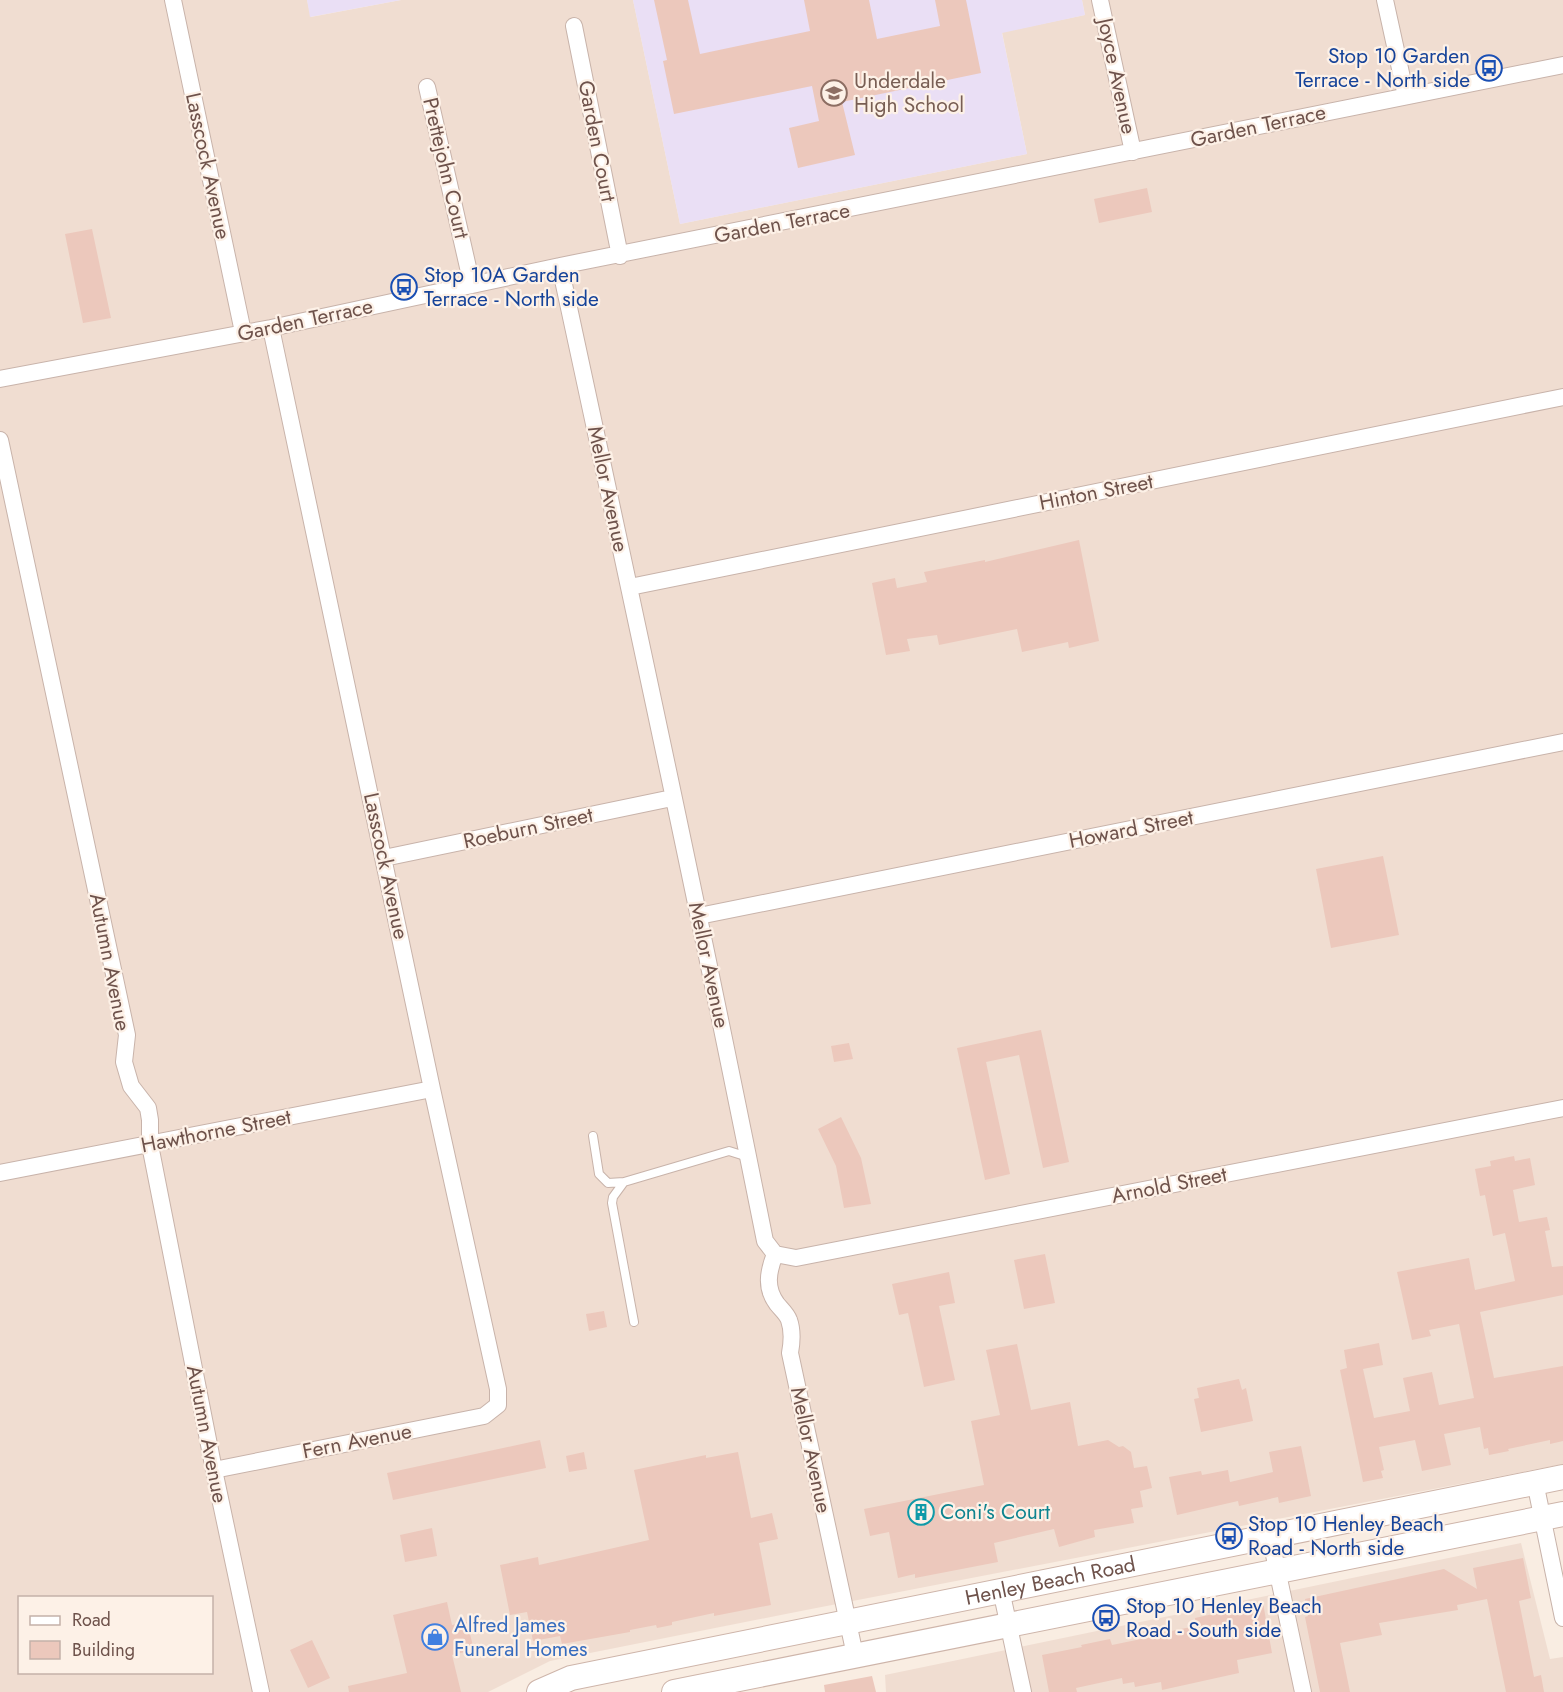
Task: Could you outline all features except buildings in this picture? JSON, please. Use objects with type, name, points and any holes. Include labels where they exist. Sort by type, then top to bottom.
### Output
[{"type":"main road","name":"Henley Beach Road","points":[[539,1692],[571,1678],[1563,1477]]},
{"type":"main road","name":"Henley Beach Road","points":[[685,1691],[1553,1516]]},
{"type":"main road","points":[[677,1656],[685,1691]]},
{"type":"main road","points":[[762,1692],[782,1670]]},
{"type":"street","name":"Lasscock Avenue","points":[[173,0],[243,332]]},
{"type":"street","name":"Joyce Avenue","points":[[1100,0],[1133,152]]},
{"type":"street","points":[[1385,0],[1406,96]]},
{"type":"street","name":"Garden Court","points":[[574,26],[620,256]]},
{"type":"street","name":"Garden Terrace","points":[[0,379],[271,328],[560,266],[620,256],[1563,64]]},
{"type":"street","name":"Prettejohn Court","points":[[428,87],[472,285]]},
{"type":"street","name":"Mellor Avenue","points":[[560,266],[630,587],[765,1241],[775,1254],[769,1269],[771,1295],[789,1318],[792,1336],[790,1353],[855,1655]]},
{"type":"street","name":"Lasscock Avenue","points":[[271,328],[498,1389],[498,1405]]},
{"type":"street","name":"Hinton Street","points":[[630,587],[1563,398]]},
{"type":"street","name":"Autumn Avenue","points":[[0,440],[127,1035],[124,1062],[131,1086],[148,1108],[150,1144],[214,1470],[261,1692]]},
{"type":"street","name":"Howard Street","points":[[699,916],[1563,742]]},
{"type":"street","name":"Roeburn Street","points":[[384,858],[672,798]]},
{"type":"street","name":"Hawthorne Street","points":[[0,1173],[432,1089]]},
{"type":"street","name":"Arnold Street","points":[[775,1254],[796,1258],[1563,1108]]},
{"type":"street","name":"Fern Avenue","points":[[214,1470],[484,1416],[498,1405]]},
{"type":"street","points":[[1535,1482],[1553,1516],[1563,1618]]},
{"type":"street","points":[[1270,1536],[1303,1692]]},
{"type":"street","points":[[1001,1590],[1023,1692]]},
{"type":"lane","points":[[593,1136],[598,1174],[608,1183],[624,1182],[729,1151],[748,1157]]},
{"type":"lane","points":[[624,1182],[613,1197],[612,1203],[634,1322]]},
{"type":"shaded area","points":[[0,0],[307,0],[311,17],[401,0],[633,0],[680,224],[1027,154],[1002,32],[1085,15],[1082,0],[1563,0],[1563,1464],[550,1661],[488,1692],[0,1692]]},
{"type":"shaded area","points":[[307,0],[401,0],[310,17]]},
{"type":"shaded area","name":"Underdale High School","points":[[633,0],[1082,0],[1085,15],[1002,33],[1027,154],[680,224]]},
{"type":"shaded area","points":[[1521,1543],[1550,1659],[1563,1657],[1563,1692],[886,1692],[885,1675]]},
{"type":"place","name":"Stop 10 Garden Terrace - North side","points":[[1489,68]]},
{"type":"place","name":"Underdale High School","points":[[834,93]]},
{"type":"place","name":"Stop 10A Garden Terrace - North side","points":[[404,287]]},
{"type":"place","name":"Coni's Court","points":[[921,1512]]},
{"type":"place","name":"Stop 10 Henley Beach Road - North side","points":[[1229,1536]]},
{"type":"place","name":"Stop 10 Henley Beach Road - South side","points":[[1106,1618]]},
{"type":"place","name":"Alfred James Funeral Homes","points":[[435,1637]]}]
